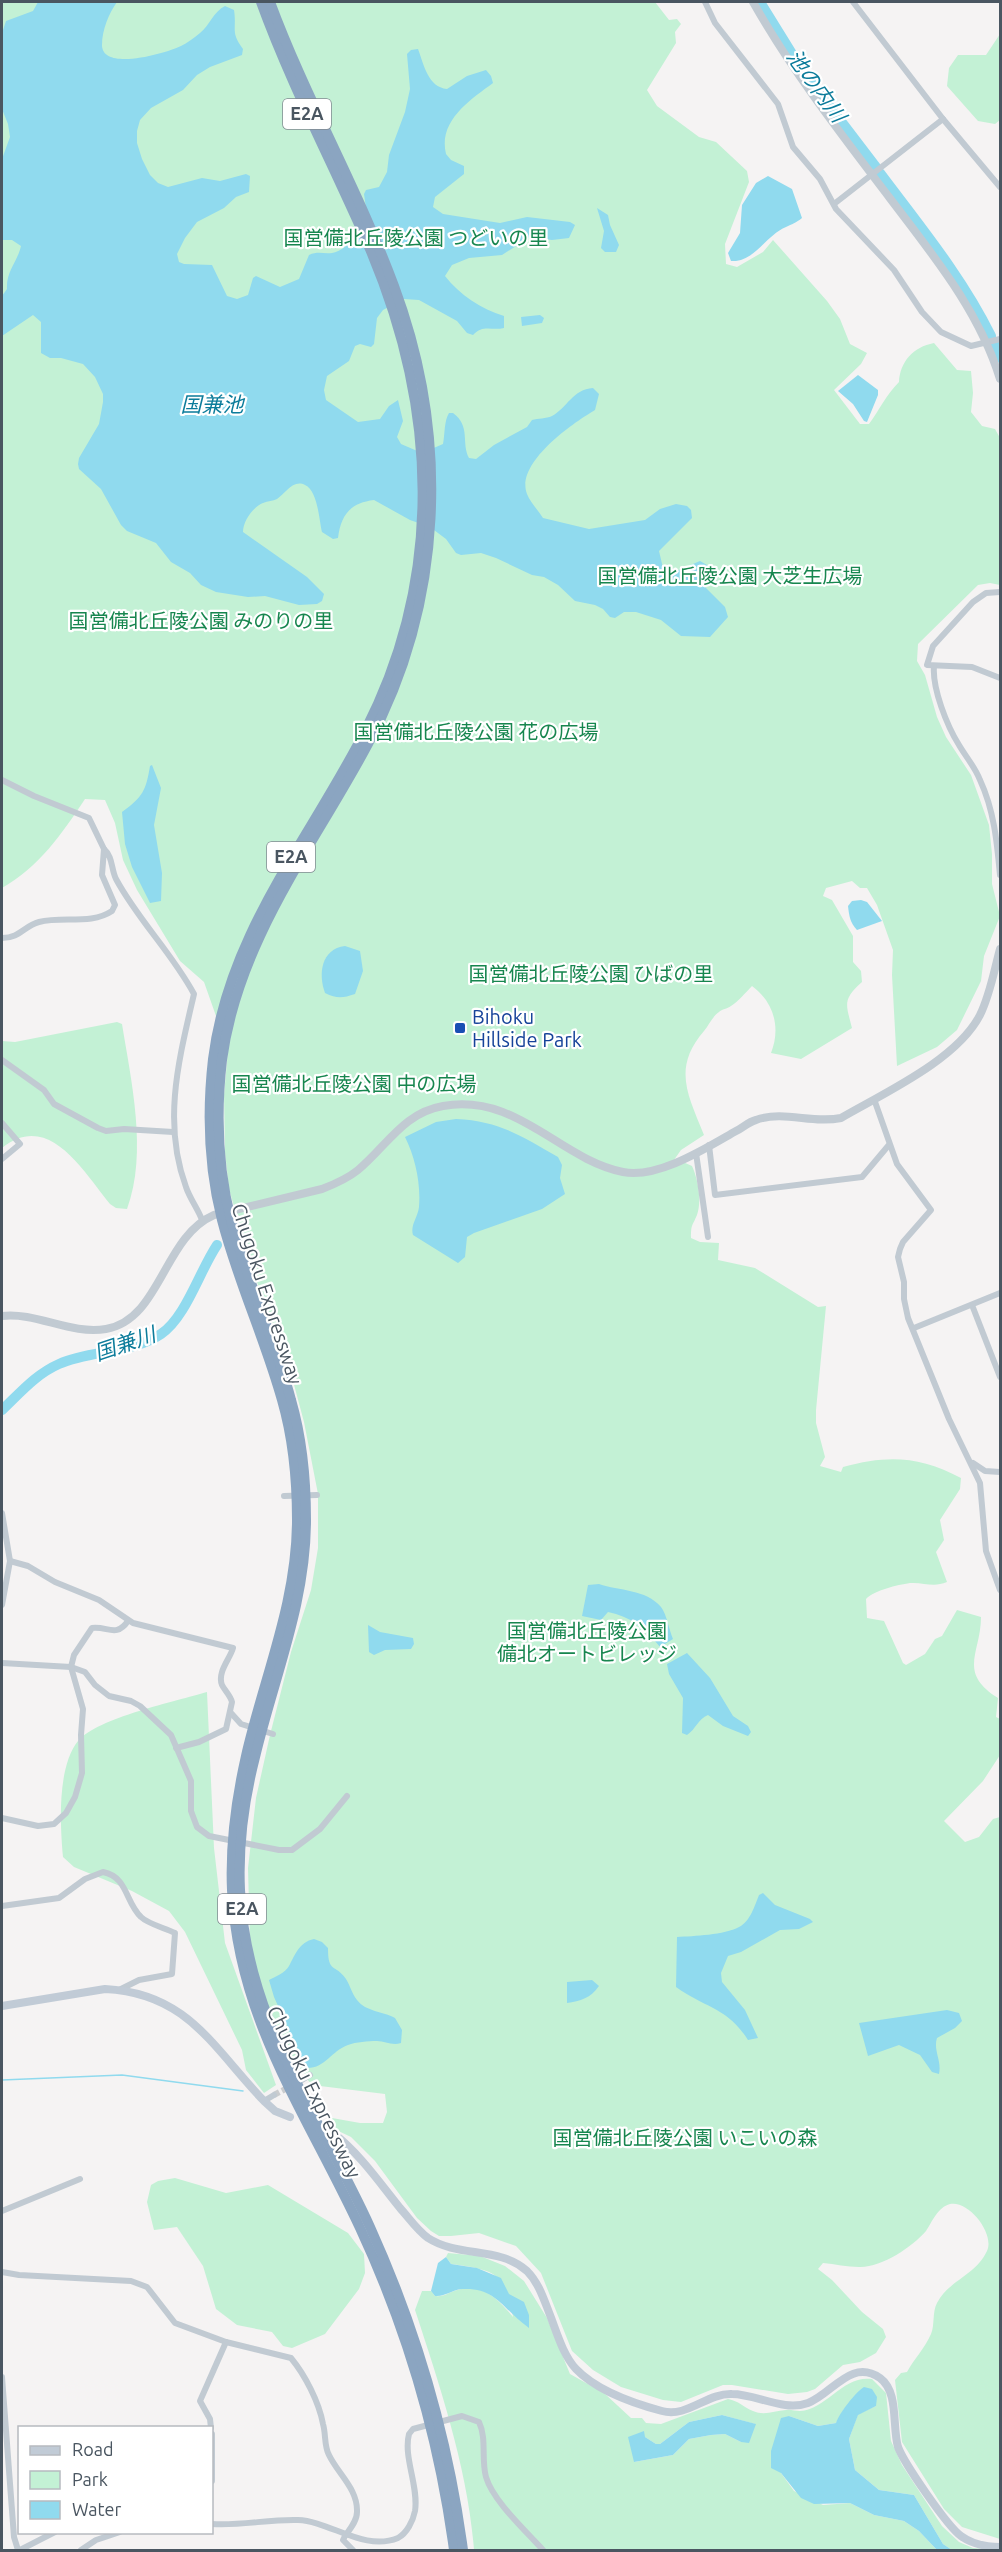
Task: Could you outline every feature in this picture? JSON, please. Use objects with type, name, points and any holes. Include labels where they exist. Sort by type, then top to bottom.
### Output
[{"type":"highway","name":"Chugoku Expressway","points":[[261,2],[293,83],[362,222]]},
{"type":"highway","name":"Chugoku Expressway","points":[[270,2],[400,316],[421,381],[426,444],[426,536],[417,617],[397,680],[385,710],[356,766],[275,902],[250,955],[238,990],[224,1051],[219,1128],[220,1191],[234,1245],[284,1407],[293,1462],[297,1518],[297,1548],[285,1620],[246,1755],[237,1801],[231,1867],[237,1945],[247,1988],[263,2033],[360,2227],[404,2334],[422,2390],[436,2448],[454,2550]]},
{"type":"highway","name":"Chugoku Expressway","points":[[234,1245],[293,1405],[302,1461],[306,1517],[305,1549],[294,1622],[255,1757],[246,1803],[240,1868],[246,1943],[256,1986],[271,2030],[368,2222],[395,2286],[420,2355],[447,2455],[463,2550]]},
{"type":"main road","points":[[2,2006],[87,1991],[119,1990],[156,1999],[188,2017],[206,2034],[264,2102],[275,2111],[290,2117]]},
{"type":"main road","points":[[333,2133],[350,2146],[428,2238],[450,2248],[509,2259],[529,2273],[538,2286],[564,2350],[575,2368],[596,2386],[673,2413],[730,2394],[798,2405],[818,2398],[846,2376],[867,2372],[875,2375],[888,2386],[899,2450],[942,2517],[959,2535],[969,2541],[1000,2547]]},
{"type":"street","points":[[705,2],[715,23],[778,104],[794,147],[820,179],[839,213],[894,270],[910,296],[941,332],[970,346],[1000,339]]},
{"type":"street","points":[[753,2],[788,59],[946,272],[987,342],[1000,379]]},
{"type":"street","points":[[853,2],[943,119],[1000,187]]},
{"type":"street","points":[[834,204],[943,119]]},
{"type":"street","points":[[1000,591],[986,593],[973,602],[933,646],[927,665],[972,667],[1000,678]]},
{"type":"street","points":[[934,666],[932,679],[951,729],[975,769],[989,803],[996,829],[1000,875]]},
{"type":"street","points":[[2,780],[34,796],[89,818],[104,849],[108,852],[116,877],[175,960],[194,994],[175,1081],[173,1132],[186,1188],[202,1220]]},
{"type":"street","points":[[2,938],[11,938],[40,922],[94,919],[112,911],[115,906],[102,875],[104,849]]},
{"type":"street","points":[[2,1316],[31,1318],[80,1329],[108,1329],[124,1323],[149,1297],[177,1248],[202,1220],[338,1183],[360,1168],[397,1129],[421,1114],[443,1106],[480,1106],[521,1119],[596,1162],[624,1172],[657,1169],[696,1153],[753,1121],[770,1116],[831,1120],[841,1118],[947,1054],[963,1040],[981,1014],[1000,949]]},
{"type":"street","points":[[2,1060],[44,1090],[54,1104],[98,1128],[106,1131],[124,1129],[173,1132]]},
{"type":"street","points":[[874,1099],[888,1146],[897,1164],[931,1210],[903,1242],[898,1257],[905,1306],[950,1419],[981,1483],[986,1551],[1000,1590]]},
{"type":"street","points":[[2,1123],[20,1144],[2,1159]]},
{"type":"street","points":[[710,1145],[715,1195],[862,1177],[888,1146]]},
{"type":"street","points":[[696,1153],[708,1237]]},
{"type":"street","points":[[914,1328],[1000,1293]]},
{"type":"street","points":[[972,1305],[1000,1377]]},
{"type":"street","points":[[970,1460],[981,1470],[1000,1472]]},
{"type":"street","points":[[284,1496],[316,1495]]},
{"type":"street","points":[[2,1513],[10,1561],[2,1605]]},
{"type":"street","points":[[10,1561],[28,1566],[55,1582],[99,1600],[128,1621],[233,1648],[230,1660],[222,1668],[221,1680],[231,1698],[231,1713],[226,1729],[176,1748]]},
{"type":"street","points":[[2,1818],[38,1826],[54,1824],[66,1813],[75,1797],[82,1773],[83,1709],[71,1667],[74,1655],[92,1628],[117,1631],[128,1621]]},
{"type":"street","points":[[2,1663],[71,1667],[85,1672],[95,1685],[109,1696],[131,1701],[140,1706],[171,1735],[191,1781],[191,1811],[197,1827],[209,1836],[221,1840],[292,1850],[320,1829],[347,1796]]},
{"type":"street","points":[[231,1713],[241,1724],[273,1734]]},
{"type":"street","points":[[2,1906],[59,1898],[86,1879],[103,1872],[113,1875],[124,1886],[140,1917],[175,1933],[172,1974],[139,1980],[119,1990]]},
{"type":"street","points":[[303,2080],[310,2075]]},
{"type":"street","points":[[264,2102],[274,2095]]},
{"type":"street","points":[[2,2211],[80,2179]]},
{"type":"street","points":[[2,2272],[19,2275],[131,2281],[147,2287],[175,2323],[226,2342],[291,2358],[323,2421],[327,2452],[336,2467],[348,2480],[357,2511],[354,2524],[344,2540],[353,2550]]},
{"type":"street","points":[[211,2426],[200,2401],[226,2342]]},
{"type":"street","points":[[2,2377],[3,2421],[14,2537],[19,2550],[51,2534]]},
{"type":"street","points":[[213,2524],[231,2526],[300,2520],[379,2545],[402,2536],[411,2525],[415,2512],[408,2439],[413,2429],[462,2416],[479,2422],[483,2431],[485,2476],[492,2491],[543,2550]]},
{"type":"street","points":[[81,2550],[96,2540],[114,2534]]},
{"type":"green space","points":[[2,2],[655,2],[669,20],[677,19],[681,24],[675,32],[676,43],[647,90],[657,106],[699,137],[716,142],[747,171],[749,182],[725,244],[726,264],[737,267],[763,252],[773,240],[827,301],[840,319],[850,344],[867,353],[861,364],[834,390],[860,424],[869,424],[899,382],[902,368],[909,356],[920,348],[934,343],[957,370],[971,371],[973,393],[971,412],[982,426],[995,429],[1000,438],[1000,585],[990,583],[978,585],[918,644],[917,661],[925,675],[937,717],[946,737],[971,775],[989,825],[992,884],[1000,916],[984,956],[981,981],[957,1030],[937,1047],[897,1066],[892,975],[893,950],[877,905],[867,888],[860,888],[852,881],[826,888],[823,896],[832,900],[853,936],[853,962],[861,971],[862,982],[851,993],[847,1003],[852,1028],[801,1059],[771,1053],[775,1034],[774,1016],[766,1000],[752,986],[734,1004],[714,1016],[694,1044],[688,1057],[686,1082],[704,1135],[681,1150],[669,1167],[683,1162],[692,1166],[696,1177],[699,1203],[691,1238],[700,1242],[719,1243],[718,1260],[755,1268],[818,1307],[826,1306],[816,1410],[816,1423],[825,1457],[820,1466],[841,1472],[843,1467],[859,1463],[889,1459],[903,1460],[931,1465],[961,1478],[960,1489],[940,1520],[944,1540],[936,1552],[947,1582],[937,1585],[910,1583],[899,1585],[880,1591],[866,1599],[867,1618],[884,1621],[906,1665],[925,1654],[935,1639],[942,1636],[957,1610],[981,1617],[974,1661],[975,1670],[985,1689],[998,1698],[996,1717],[1000,1719],[1000,1755],[983,1781],[944,1821],[965,1842],[979,1837],[993,1819],[1000,1817],[1000,2539],[962,2527],[944,2509],[902,2442],[895,2380],[901,2373],[907,2372],[929,2339],[935,2307],[942,2295],[976,2266],[987,2251],[987,2236],[984,2228],[965,2207],[957,2204],[946,2206],[939,2211],[920,2237],[904,2250],[877,2264],[850,2267],[823,2263],[818,2269],[883,2329],[886,2337],[876,2353],[860,2362],[843,2365],[815,2389],[807,2392],[788,2394],[723,2385],[681,2402],[663,2400],[621,2387],[593,2370],[572,2351],[541,2273],[516,2246],[479,2233],[439,2236],[417,2218],[375,2161],[351,2137],[330,2127],[332,2118],[360,2123],[383,2123],[387,2112],[385,2094],[312,2085],[306,2074],[299,2072],[270,2012],[254,1966],[250,1942],[248,1868],[256,1798],[270,1735],[291,1652],[311,1590],[318,1548],[318,1494],[304,1422],[289,1366],[252,1269],[229,1189],[225,1152],[224,1095],[228,1050],[204,982],[180,961],[137,890],[123,860],[115,823],[105,800],[85,799],[58,837],[38,860],[27,871],[2,888]]},
{"type":"green space","points":[[1000,34],[1000,120],[995,124],[978,121],[947,86],[949,68],[958,55],[986,55]]},
{"type":"green space","points":[[117,1022],[122,1024],[136,1116],[136,1164],[127,1209],[116,1208],[110,1204],[76,1162],[50,1140],[35,1136],[19,1138],[2,1148],[2,1041],[15,1042]]},
{"type":"green space","points":[[207,1692],[214,1848],[225,1943],[276,2085],[264,2093],[246,2070],[242,2050],[185,1932],[169,1911],[132,1891],[74,1867],[63,1857],[61,1813],[63,1781],[71,1752],[78,1741],[102,1725],[119,1718]]},
{"type":"green space","points":[[175,2178],[226,2193],[268,2185],[348,2233],[364,2254],[365,2273],[359,2289],[325,2334],[292,2348],[283,2346],[272,2332],[237,2325],[216,2309],[203,2266],[177,2227],[154,2230],[147,2202],[151,2185],[158,2181]]},
{"type":"green space","points":[[448,2253],[480,2256],[505,2266],[524,2281],[547,2318],[570,2374],[604,2393],[631,2418],[642,2418],[646,2423],[661,2424],[728,2399],[757,2412],[800,2411],[819,2405],[852,2382],[872,2379],[886,2393],[891,2441],[902,2465],[942,2526],[959,2542],[973,2548],[999,2550],[952,2550],[943,2544],[914,2495],[879,2490],[855,2470],[849,2439],[858,2414],[876,2406],[859,2393],[844,2409],[836,2423],[818,2426],[789,2416],[781,2473],[794,2491],[823,2505],[850,2503],[874,2515],[904,2521],[919,2531],[937,2550],[474,2550],[466,2489],[452,2428],[415,2310],[422,2291],[431,2291],[438,2296],[466,2288],[489,2294],[513,2317],[506,2291],[496,2276],[478,2268],[451,2264],[446,2257]],"holes":[[[722,2415],[755,2424],[741,2442],[725,2434],[689,2439],[673,2455],[634,2462],[645,2437],[660,2444],[689,2422]]]},
{"type":"water","name":"国兼池","points":[[38,2],[117,2],[106,22],[102,45],[105,53],[112,58],[123,59],[150,56],[181,46],[203,30],[214,15],[225,6],[234,10],[235,34],[243,49],[242,55],[210,67],[197,75],[183,90],[151,108],[140,120],[137,143],[150,175],[158,183],[168,187],[202,178],[220,181],[246,174],[250,176],[249,192],[236,197],[224,208],[197,222],[177,254],[179,262],[184,264],[212,265],[227,296],[237,299],[248,295],[253,278],[256,276],[280,287],[299,279],[309,255],[338,251],[353,238],[367,215],[364,194],[366,190],[379,187],[387,172],[389,155],[405,112],[410,89],[407,54],[411,50],[418,49],[431,80],[447,89],[467,76],[486,70],[493,83],[458,112],[447,131],[446,154],[451,160],[464,166],[464,174],[435,197],[433,207],[443,214],[500,223],[527,217],[570,222],[575,225],[569,238],[552,240],[530,237],[502,255],[469,258],[452,265],[445,276],[472,300],[504,316],[504,328],[484,329],[473,335],[467,333],[457,321],[419,300],[404,299],[383,310],[377,318],[374,344],[371,347],[360,344],[355,346],[349,361],[327,376],[324,390],[326,400],[358,422],[380,419],[389,406],[398,400],[403,421],[397,437],[401,444],[422,453],[443,444],[447,416],[453,413],[462,423],[469,458],[476,459],[494,445],[527,427],[532,420],[552,416],[575,395],[593,388],[599,394],[595,410],[573,424],[537,457],[529,470],[526,482],[528,497],[543,518],[589,529],[645,520],[660,509],[676,504],[687,506],[691,510],[692,518],[659,551],[663,568],[674,572],[700,561],[707,565],[702,577],[703,585],[725,607],[728,617],[710,637],[681,636],[661,620],[636,612],[624,612],[615,618],[610,617],[603,609],[595,605],[575,601],[558,585],[544,577],[532,575],[481,553],[461,555],[456,553],[446,539],[430,527],[410,520],[374,500],[359,504],[348,511],[338,538],[333,539],[322,532],[313,493],[301,484],[293,485],[277,499],[263,503],[252,511],[243,532],[307,577],[324,594],[322,601],[317,604],[299,605],[265,596],[248,597],[216,592],[201,585],[190,573],[171,562],[156,543],[127,531],[121,525],[101,489],[79,469],[79,458],[99,424],[103,402],[103,394],[95,377],[83,364],[61,358],[50,358],[41,353],[41,322],[33,315],[2,336],[2,296],[7,289],[8,277],[21,246],[12,240],[2,240],[2,159],[10,137],[2,109],[2,33],[6,21],[33,11]]},
{"type":"water","points":[[768,176],[792,189],[802,218],[772,236],[746,258],[731,261],[728,253],[740,233],[742,205],[756,183]]},
{"type":"water","points":[[597,208],[608,215],[619,245],[616,252],[605,252],[601,248],[604,231]]},
{"type":"water","points":[[540,315],[544,318],[542,323],[522,326],[521,317]]},
{"type":"water","points":[[858,375],[878,390],[867,422],[853,404],[838,391]]},
{"type":"water","points":[[152,765],[161,788],[154,825],[162,873],[161,901],[150,903],[132,867],[125,844],[122,812],[135,802],[142,792]]},
{"type":"water","points":[[852,901],[867,902],[882,921],[857,930],[851,922],[848,906]]},
{"type":"water","points":[[345,946],[360,951],[363,971],[355,994],[337,997],[325,993],[322,978],[323,964],[331,952]]},
{"type":"water","points":[[456,1119],[498,1126],[558,1157],[562,1165],[560,1178],[565,1194],[542,1209],[467,1237],[465,1257],[458,1263],[413,1235],[419,1207],[419,1189],[412,1153],[405,1137],[436,1122]]},
{"type":"water","points":[[599,1584],[640,1594],[655,1601],[663,1610],[673,1639],[660,1647],[643,1629],[616,1614],[608,1612],[601,1620],[582,1616],[588,1585]]},
{"type":"water","points":[[368,1625],[380,1632],[413,1638],[414,1644],[411,1649],[385,1650],[374,1655],[369,1652]]},
{"type":"water","points":[[687,1653],[710,1678],[733,1716],[748,1726],[751,1732],[748,1736],[723,1726],[708,1715],[687,1735],[682,1733],[683,1698],[669,1674],[667,1664]]},
{"type":"water","points":[[763,1893],[775,1905],[813,1922],[799,1929],[780,1930],[741,1952],[728,1956],[721,1973],[722,1982],[745,2010],[758,2038],[748,2040],[724,2014],[676,1987],[677,1937],[717,1933],[733,1930],[743,1925],[759,1895]]},
{"type":"water","points":[[314,1939],[322,1942],[328,1948],[329,1962],[346,1979],[355,1998],[361,2004],[395,2018],[402,2030],[401,2043],[373,2041],[351,2044],[318,2066],[306,2068],[274,1997],[269,1980],[285,1971],[301,1946]]},
{"type":"water","points":[[592,1980],[599,1986],[589,1996],[567,2003],[567,1982]]},
{"type":"water","points":[[947,2010],[959,2013],[962,2021],[955,2028],[937,2038],[939,2074],[932,2072],[920,2055],[899,2045],[868,2056],[859,2023]]},
{"type":"water","points":[[446,2257],[451,2264],[477,2268],[501,2278],[509,2294],[524,2302],[529,2315],[529,2328],[499,2301],[484,2292],[462,2289],[435,2296],[431,2291],[438,2263]]},
{"type":"water","points":[[864,2387],[872,2389],[877,2397],[876,2406],[858,2415],[849,2439],[855,2470],[879,2490],[914,2495],[943,2544],[952,2550],[937,2550],[919,2531],[904,2521],[874,2515],[850,2503],[814,2504],[801,2498],[781,2473],[771,2468],[771,2451],[781,2418],[789,2416],[818,2426],[836,2423],[848,2403]]},
{"type":"water","points":[[722,2415],[756,2424],[749,2443],[741,2442],[725,2434],[711,2435],[689,2439],[673,2455],[634,2462],[628,2437],[644,2431],[645,2437],[660,2444],[689,2422]]},
{"type":"waterway","name":"池の内川","points":[[760,2],[802,70],[876,167]]},
{"type":"waterway","name":"池の内川","points":[[880,173],[953,272],[991,336]]},
{"type":"waterway","name":"池の内川","points":[[994,342],[1000,358]]},
{"type":"waterway","name":"国兼川","points":[[2,1410],[36,1378],[59,1364],[84,1356],[124,1349],[161,1334],[178,1317],[217,1245]]},
{"type":"waterway","points":[[2,2080],[122,2075],[243,2091]]},
{"type":"tunnel","points":[[274,2095],[291,2086]]},
{"type":"place","name":"Bihoku Hillside Park","points":[[460,1028]]},
{"type":"park label","name":"国営備北丘陵公園 つどいの里","points":[[416,238]]},
{"type":"park label","name":"国営備北丘陵公園 大芝生広場","points":[[730,576]]},
{"type":"park label","name":"国営備北丘陵公園 みのりの里","points":[[201,621]]},
{"type":"park label","name":"国営備北丘陵公園 花の広場","points":[[476,732]]},
{"type":"park label","name":"国営備北丘陵公園 ひばの里","points":[[591,974]]},
{"type":"park label","name":"国営備北丘陵公園 中の広場","points":[[354,1084]]},
{"type":"park label","name":"国営備北丘陵公園 備北オートビレッジ","points":[[587,1642]]},
{"type":"park label","name":"国営備北丘陵公園 いこいの森","points":[[685,2138]]}]
